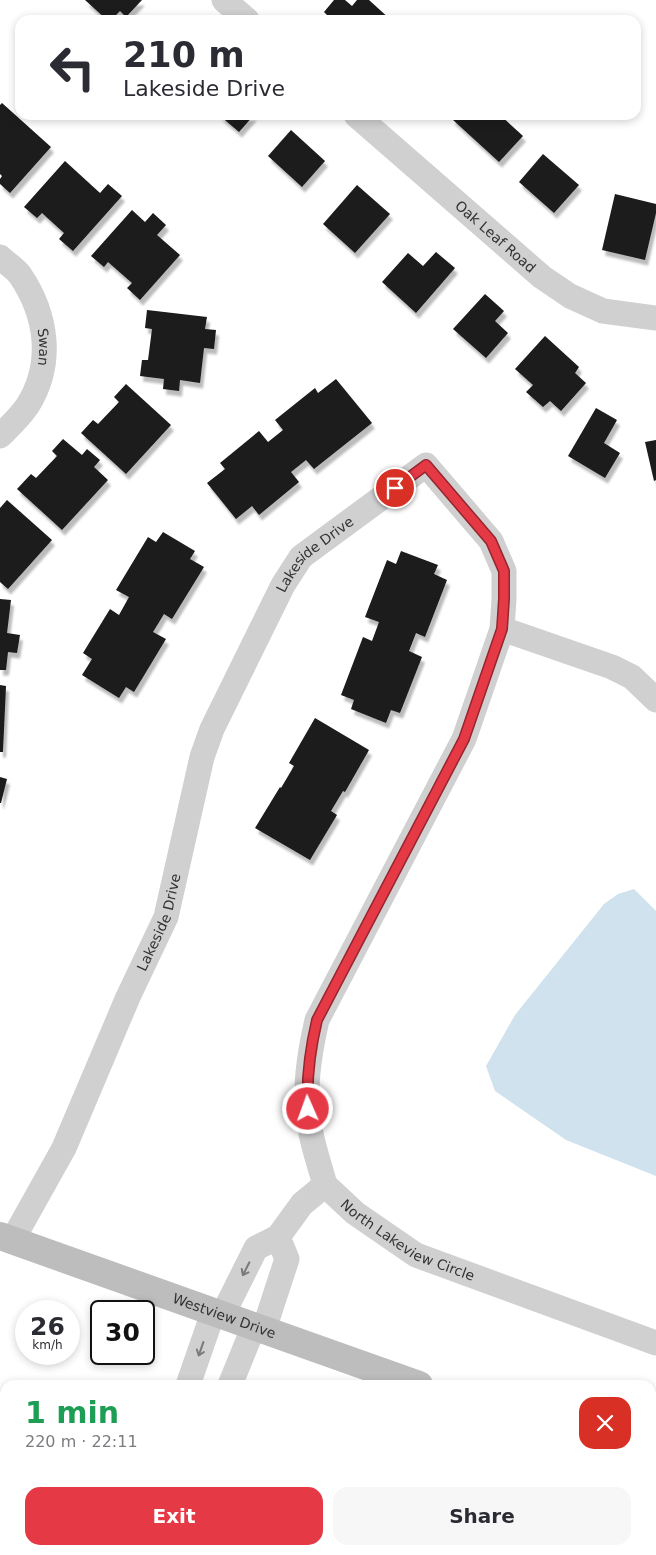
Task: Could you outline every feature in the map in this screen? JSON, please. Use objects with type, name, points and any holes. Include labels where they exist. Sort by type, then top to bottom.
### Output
[{"type":"street","points":[[224,0],[241,15]]},
{"type":"street","name":"Oak Leaf Road","points":[[362,120],[542,278],[570,296],[603,311],[656,318]]},
{"type":"street","name":"Swan","points":[[0,257],[19,274],[34,299],[43,330],[45,356],[40,381],[28,406],[0,436]]},
{"type":"street","name":"Lakeside Drive","points":[[6,1238],[64,1148],[128,997],[166,918],[202,757],[212,729],[283,585],[301,557],[426,465],[491,541],[504,571],[502,629],[464,739],[317,1020],[309,1056],[307,1091],[309,1128],[325,1185]]},
{"type":"street","points":[[502,629],[612,667],[632,677],[656,700]]},
{"type":"street","points":[[190,1380],[218,1314],[256,1248],[278,1237],[302,1204],[325,1185]]},
{"type":"street","name":"North Lakeview Circle","points":[[325,1185],[355,1213],[416,1255],[656,1343]]},
{"type":"street","points":[[233,1380],[259,1328],[288,1259],[278,1237]]},
{"type":"street","name":"Westview Drive","points":[[6,1238],[406,1380]]},
{"type":"water","points":[[634,889],[656,911],[656,1176],[566,1140],[495,1091],[486,1066],[515,1015],[604,904],[618,894]]},
{"type":"building","points":[[85,0],[142,0],[128,15],[124,15],[120,11],[116,15],[102,15]]},
{"type":"building","points":[[334,0],[345,0],[352,6],[357,0],[369,0],[386,15],[327,15],[324,12]]},
{"type":"building","points":[[2,103],[15,115],[15,120],[21,120],[51,147],[10,193],[0,184],[2,176],[0,174],[0,105]]},
{"type":"building","points":[[225,120],[250,120],[239,132]]},
{"type":"building","points":[[453,120],[505,120],[523,136],[499,162]]},
{"type":"building","points":[[291,130],[325,161],[302,187],[268,156]]},
{"type":"building","points":[[543,154],[579,185],[554,213],[519,182]]},
{"type":"building","points":[[65,161],[100,193],[108,184],[122,196],[73,251],[59,239],[64,233],[42,213],[37,218],[24,207]]},
{"type":"building","points":[[357,185],[390,214],[355,253],[323,224]]},
{"type":"building","points":[[615,194],[656,204],[656,213],[645,260],[602,250]]},
{"type":"building","points":[[132,210],[145,222],[153,213],[166,225],[157,235],[180,255],[140,300],[127,288],[132,283],[108,262],[104,267],[91,256]]},
{"type":"building","points":[[436,252],[455,268],[416,313],[382,282],[408,253],[423,266]]},
{"type":"building","points":[[485,294],[504,311],[495,321],[508,333],[486,358],[453,329]]},
{"type":"building","points":[[147,310],[207,317],[205,329],[216,330],[214,349],[204,348],[200,383],[180,380],[179,391],[163,389],[164,379],[140,376],[142,360],[148,360],[152,329],[145,328]]},
{"type":"building","points":[[545,336],[579,367],[575,373],[586,383],[561,411],[550,401],[543,407],[526,392],[533,385],[515,369]]},
{"type":"building","points":[[336,379],[372,423],[314,469],[306,460],[291,472],[299,482],[259,515],[252,506],[236,519],[207,483],[225,469],[220,463],[259,431],[268,442],[283,430],[275,420],[315,388],[318,393]]},
{"type":"building","points":[[126,384],[171,425],[126,474],[81,433],[93,420],[98,424],[119,402],[114,397]]},
{"type":"building","points":[[596,408],[617,420],[604,443],[620,453],[605,478],[568,456]]},
{"type":"building","points":[[63,439],[82,455],[87,449],[100,460],[94,467],[108,480],[62,530],[17,489],[31,474],[36,478],[57,456],[52,451]]},
{"type":"building","points":[[656,440],[656,480],[654,481],[645,442]]},
{"type":"building","points":[[7,500],[52,540],[8,589],[0,582],[0,508]]},
{"type":"building","points":[[163,532],[195,551],[190,559],[204,567],[172,619],[164,614],[153,632],[166,639],[134,692],[126,687],[119,698],[82,675],[92,659],[83,653],[110,609],[119,615],[129,597],[116,590],[148,537],[156,542]]},
{"type":"building","points":[[401,551],[438,565],[434,574],[447,580],[425,637],[416,633],[409,651],[422,657],[400,713],[391,710],[386,723],[351,709],[354,700],[341,695],[363,637],[372,641],[379,622],[365,617],[387,560],[396,564]]},
{"type":"building","points":[[0,599],[11,600],[7,633],[20,635],[17,653],[8,652],[6,670],[0,670]]},
{"type":"building","points":[[0,685],[6,686],[3,752],[0,752]]},
{"type":"building","points":[[315,718],[369,750],[345,792],[343,791],[331,811],[337,815],[310,860],[255,828],[294,766],[289,763]]},
{"type":"building","points":[[0,777],[7,779],[1,803],[0,803]]},
{"type":"route","points":[[308,1109],[309,1056],[317,1020],[464,739],[502,629],[504,571],[491,541],[426,465],[395,488]]}]
